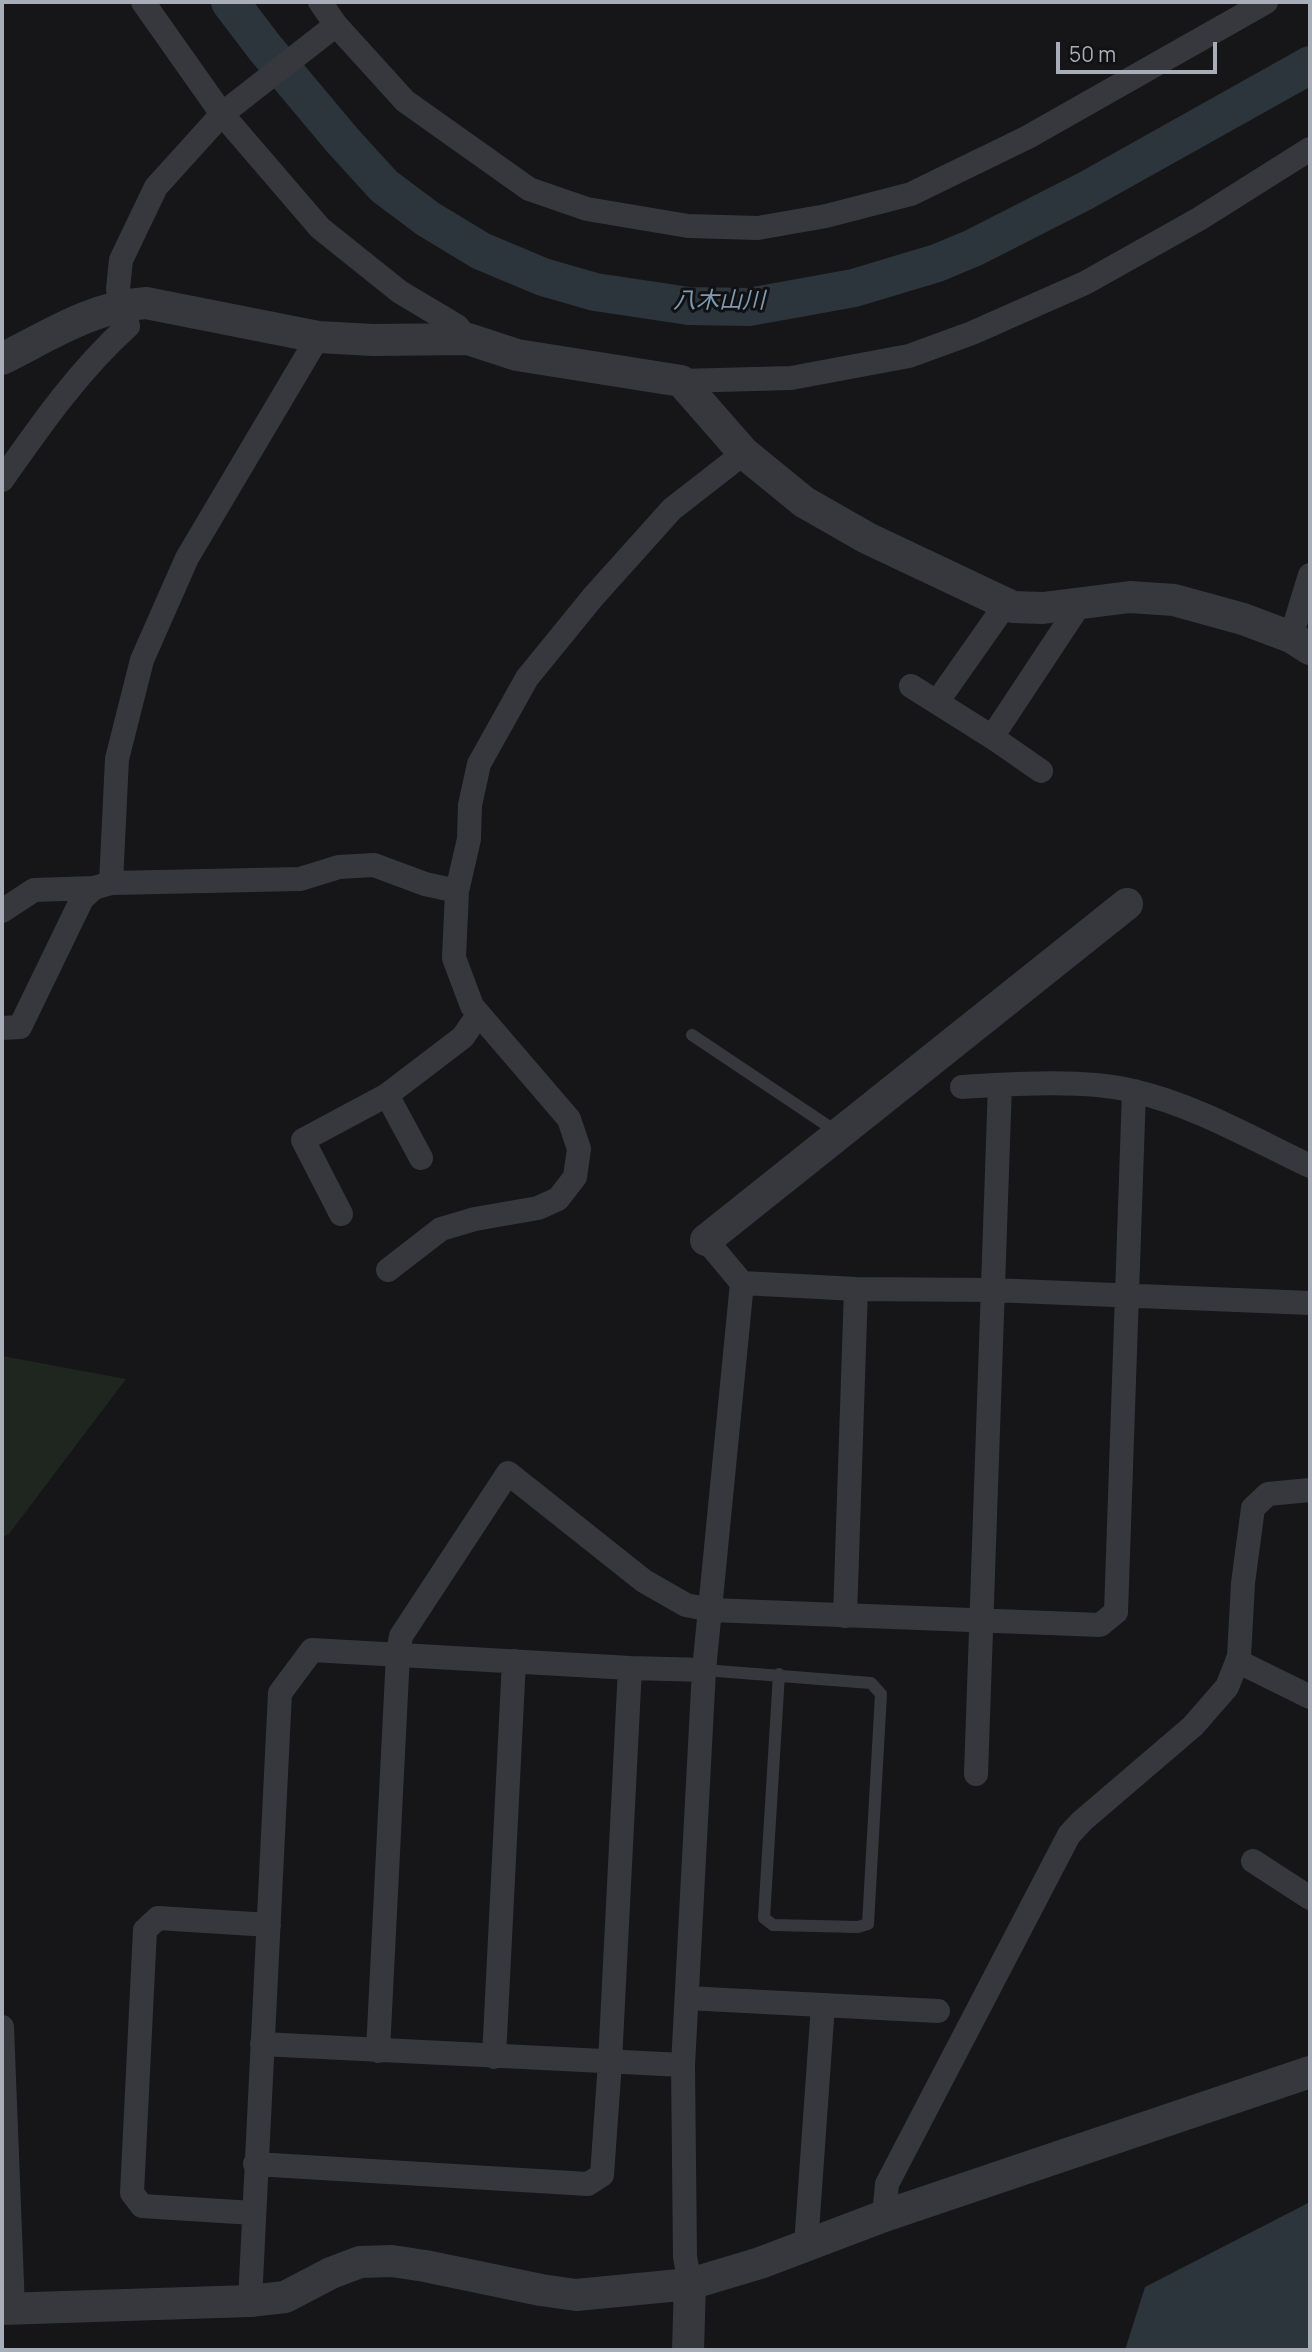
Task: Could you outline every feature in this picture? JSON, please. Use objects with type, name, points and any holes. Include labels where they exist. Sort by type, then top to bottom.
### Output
[{"type":"street","points":[[143,2],[222,114],[320,228],[400,292],[457,326],[468,339]]},
{"type":"street","points":[[320,2],[405,101],[528,189],[586,209],[688,226],[758,229],[826,216],[911,194],[1028,137],[1266,2]]},
{"type":"street","points":[[2,480],[50,412],[109,343],[128,326],[118,289],[121,260],[156,187],[222,114],[337,24]]},
{"type":"street","points":[[2,359],[80,319],[122,304],[146,303],[318,337],[373,340],[468,339],[517,355],[681,381],[791,379],[909,356],[1085,284],[1199,219],[1310,149]]},
{"type":"street","points":[[102,886],[117,759],[142,660],[187,558],[318,337]]},
{"type":"street","points":[[681,381],[744,453],[804,502],[867,538],[1013,607],[1044,608],[1130,597],[1174,600],[1243,619],[1301,643],[1310,575]]},
{"type":"street","points":[[388,1270],[440,1229],[475,1219],[538,1208],[558,1199],[575,1177],[579,1149],[569,1119],[478,1014],[464,990],[454,958],[457,891],[469,839],[470,805],[479,764],[527,678],[593,597],[672,509],[744,453]]},
{"type":"street","points":[[937,702],[1006,604]]},
{"type":"street","points":[[992,737],[1080,604]]},
{"type":"street","points":[[911,685],[1041,771]]},
{"type":"street","points":[[2,911],[34,890],[300,879],[340,867],[374,865],[425,884],[457,891]]},
{"type":"street","points":[[2,1028],[20,1027],[82,899],[102,886]]},
{"type":"street","points":[[688,2350],[690,2284],[685,2257],[683,2065],[704,1670],[742,1283],[706,1240],[1127,904]]},
{"type":"street","points":[[341,1214],[303,1140],[387,1095],[463,1037],[478,1014]]},
{"type":"street","points":[[976,1774],[1000,1085]]},
{"type":"street","points":[[962,1087],[1097,1085],[1134,1091],[1193,1111],[1310,1166]]},
{"type":"street","points":[[378,2051],[401,1636],[508,1473],[644,1581],[686,1605],[711,1610],[1100,1625],[1116,1612],[1134,1091]]},
{"type":"street","points":[[387,1095],[421,1158]]},
{"type":"street","points":[[742,1283],[1310,1303]]},
{"type":"street","points":[[845,1616],[856,1289]]},
{"type":"street","points":[[884,2216],[887,2184],[1069,1835],[1193,1726],[1227,1687],[1237,1661],[1243,1583],[1253,1508],[1268,1494],[1310,1490]]},
{"type":"street","points":[[250,2301],[280,1693],[312,1650],[704,1670]]},
{"type":"street","points":[[494,2057],[514,1661]]},
{"type":"street","points":[[1237,1661],[1310,1697]]},
{"type":"street","points":[[255,2164],[588,2184],[602,2175],[630,1668]]},
{"type":"street","points":[[1253,1861],[1308,1891]]},
{"type":"street","points":[[253,2213],[142,2206],[132,2193],[145,1930],[158,1919],[268,1925]]},
{"type":"street","points":[[687,1998],[938,2011]]},
{"type":"street","points":[[806,2245],[823,2005]]},
{"type":"street","points":[[2,2027],[7,2309],[250,2301],[285,2297],[331,2273],[360,2262],[403,2263],[576,2295],[690,2284],[760,2263],[884,2216],[1310,2072]]},
{"type":"street","points":[[262,2044],[683,2065]]},
{"type":"lane","points":[[692,1035],[840,1134]]},
{"type":"lane","points":[[704,1670],[779,1674],[871,1683],[881,1694],[869,1924],[858,1927],[773,1926],[764,1918],[779,1674]]},
{"type":"shaded area","points":[[2,1356],[126,1379],[9,1534],[2,1537]]},
{"type":"shaded area","points":[[1310,2202],[1310,2350],[1125,2350],[1145,2287]]},
{"type":"waterway","name":"八木山川","points":[[230,2],[265,48],[384,186],[428,219],[481,251],[543,277],[595,292],[689,306],[749,307],[854,288],[937,263],[973,248],[1085,191],[1310,65]]}]
